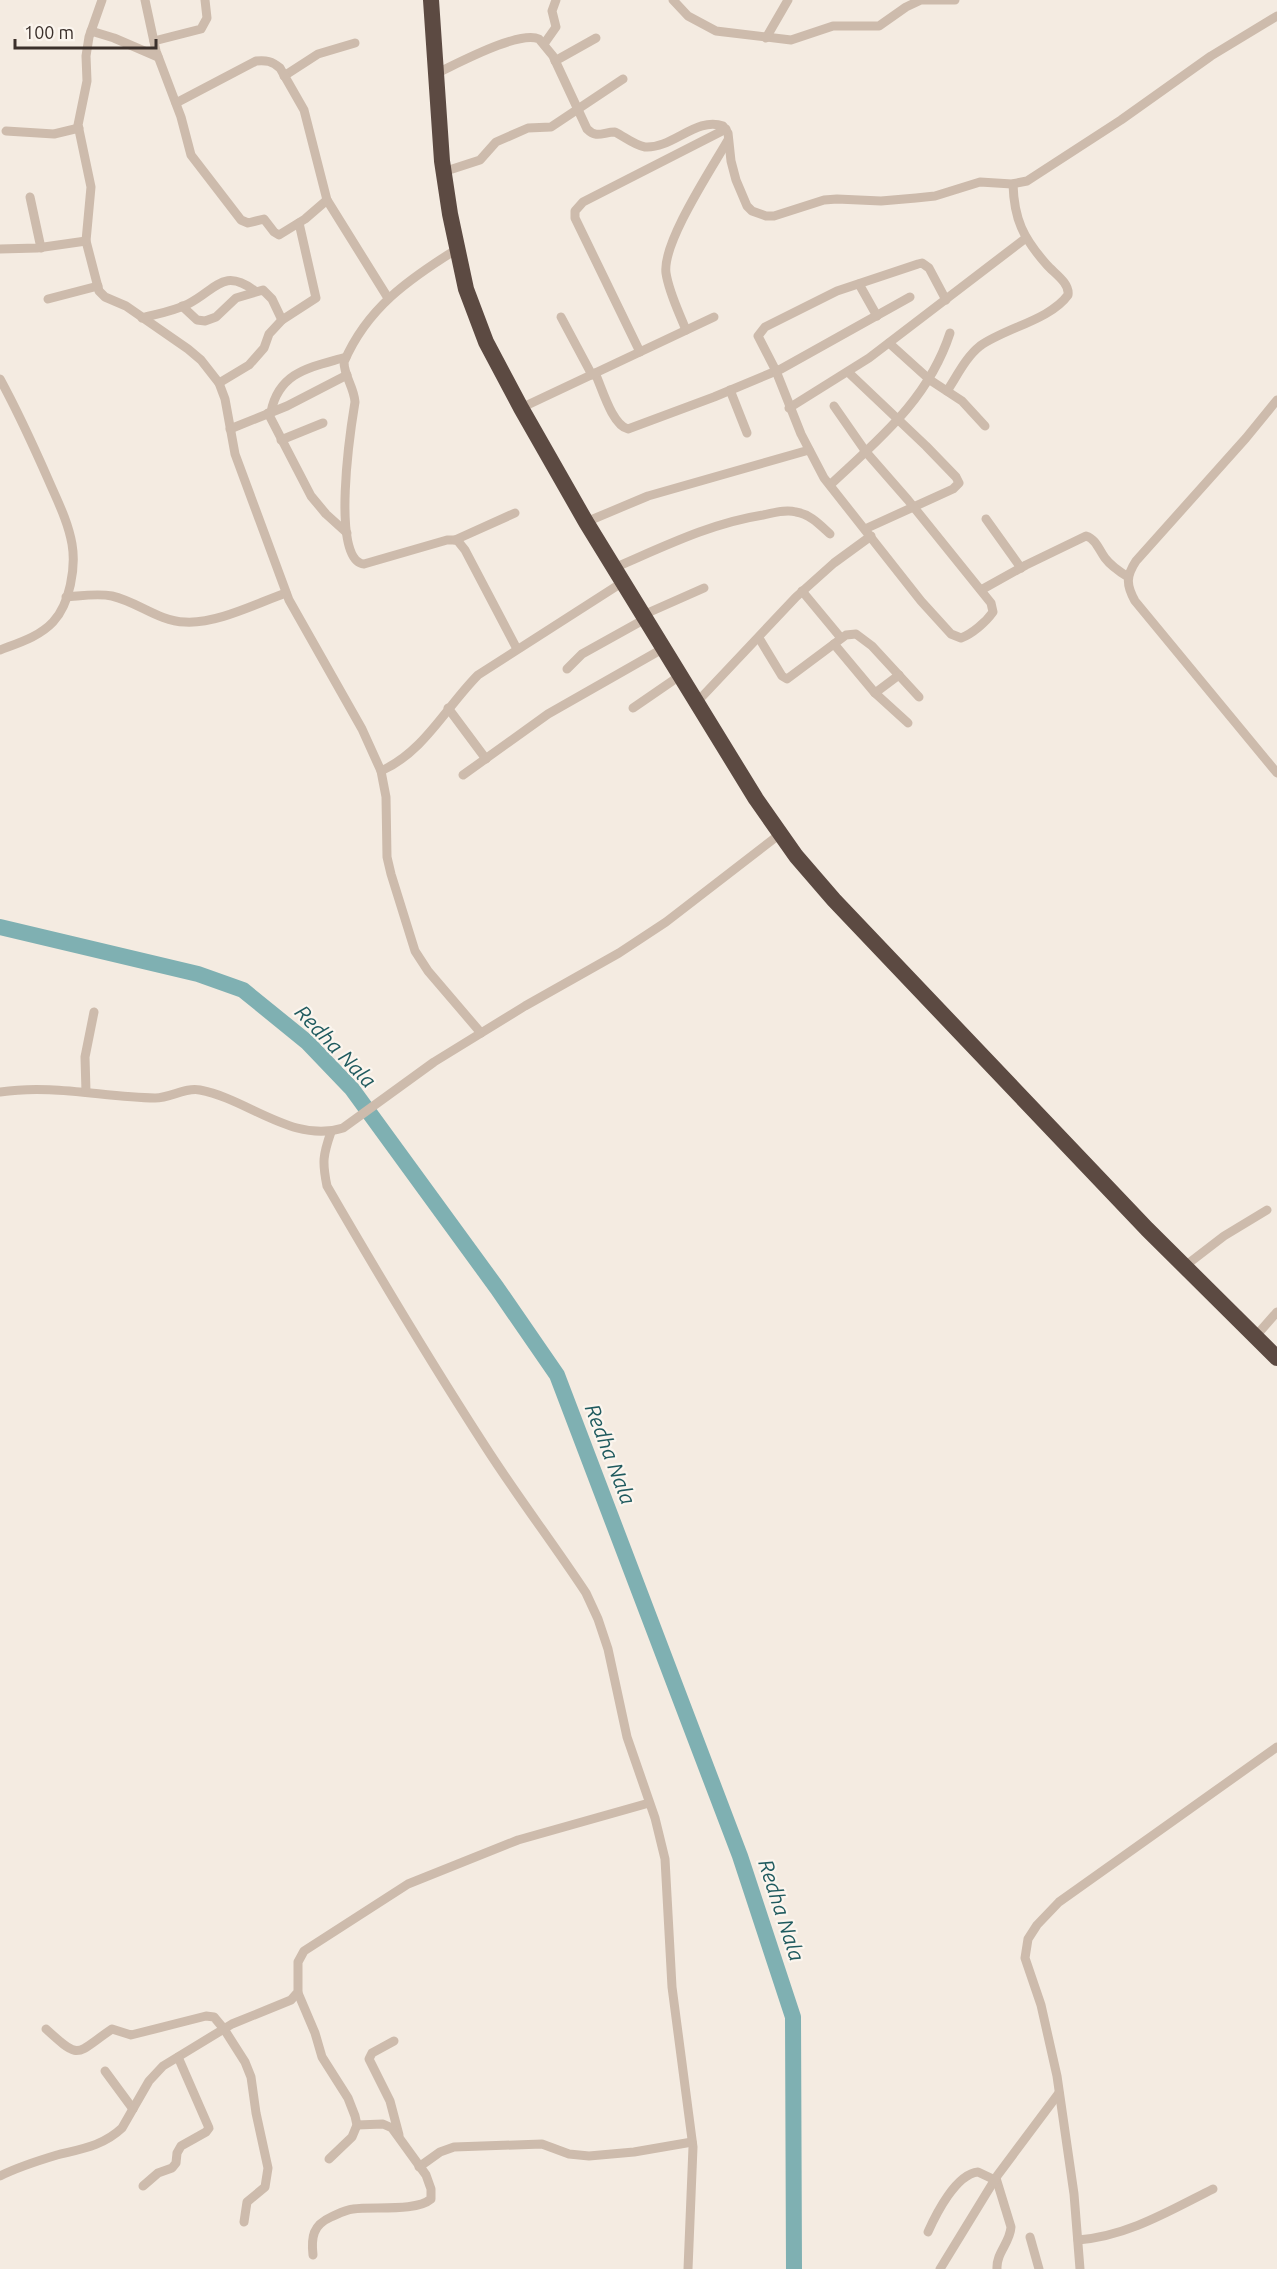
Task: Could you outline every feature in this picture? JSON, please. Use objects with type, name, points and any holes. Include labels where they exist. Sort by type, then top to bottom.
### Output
[{"type":"highway","points":[[431,0],[444,172],[466,289],[486,342],[521,408],[586,522],[644,617],[780,834],[813,877],[882,952],[1277,1358]]},
{"type":"street","points":[[102,0],[90,32],[86,56],[87,81],[79,117],[79,128],[91,187],[86,241],[98,286],[105,297],[121,303],[188,349],[207,366],[219,382],[225,399],[240,469],[286,593],[362,729],[381,771],[386,797],[387,857],[415,951],[428,972],[481,1033]]},
{"type":"street","points":[[145,0],[158,57],[176,103],[191,155],[241,220],[248,223],[264,219],[273,232],[279,235],[299,223],[327,200]]},
{"type":"street","points":[[154,41],[201,29],[207,18],[205,0]]},
{"type":"street","points":[[544,44],[556,27],[552,11],[556,0]]},
{"type":"street","points":[[673,0],[688,16],[716,31],[791,40],[833,26],[879,26],[914,2],[955,0]]},
{"type":"street","points":[[766,38],[788,0]]},
{"type":"street","points":[[435,74],[498,45],[526,36],[534,36],[544,44],[555,61],[587,129],[595,135],[615,132],[644,147],[657,145],[708,124],[719,124],[726,129],[731,161],[747,206],[752,211],[774,216],[824,200],[881,201],[916,198],[935,196],[980,182],[1022,183],[1121,120],[1211,56],[1277,16]]},
{"type":"street","points":[[90,32],[114,38],[158,57]]},
{"type":"street","points":[[555,61],[596,38]]},
{"type":"street","points":[[284,76],[318,54],[355,44]]},
{"type":"street","points":[[176,103],[256,61],[275,63],[303,110],[327,200],[388,298]]},
{"type":"street","points":[[444,172],[480,160],[501,139],[532,127],[551,127],[623,79]]},
{"type":"street","points":[[6,131],[54,134],[79,128]]},
{"type":"street","points":[[640,352],[575,218],[575,211],[583,202],[726,129]]},
{"type":"street","points":[[686,330],[672,293],[666,262],[673,239],[728,140]]},
{"type":"street","points":[[947,391],[975,350],[1054,307],[1068,295],[1067,286],[1044,262],[1026,238],[1015,212],[1013,184]]},
{"type":"street","points":[[30,197],[41,248]]},
{"type":"street","points":[[219,382],[249,365],[256,358],[269,334],[282,320],[316,298],[299,223]]},
{"type":"street","points":[[789,408],[848,372],[889,343],[1026,238]]},
{"type":"street","points":[[0,249],[41,248],[86,241]]},
{"type":"street","points":[[457,249],[417,274],[388,298],[369,321],[346,357],[344,369],[354,393],[355,402],[346,470],[345,511],[352,556],[364,564],[447,540],[455,540],[515,513]]},
{"type":"street","points":[[834,406],[866,452],[991,603],[993,612],[968,636],[957,638],[921,601],[830,485],[809,450],[789,408],[776,371],[758,336],[761,330],[837,291],[922,263],[929,268],[946,300]]},
{"type":"street","points":[[142,318],[182,306],[219,282],[237,280],[255,291]]},
{"type":"street","points":[[858,284],[877,315]]},
{"type":"street","points":[[48,299],[98,286]]},
{"type":"street","points":[[182,306],[197,320],[205,321],[216,317],[236,298],[263,290],[268,293],[282,320]]},
{"type":"street","points":[[561,317],[594,374],[616,422],[628,429],[776,371],[910,297]]},
{"type":"street","points":[[521,408],[714,317]]},
{"type":"street","points":[[830,485],[899,420],[930,380],[944,354],[950,333]]},
{"type":"street","points":[[889,343],[930,380],[962,401],[985,426]]},
{"type":"street","points":[[346,357],[306,369],[288,380],[276,395],[270,413],[311,496],[347,533]]},
{"type":"street","points":[[697,702],[802,591],[868,532],[913,507],[953,489],[959,483],[934,454],[848,372]]},
{"type":"street","points":[[230,429],[270,413],[347,375]]},
{"type":"street","points":[[0,379],[33,446],[69,530],[72,547],[72,563],[66,597],[53,622],[33,636],[0,650]]},
{"type":"street","points":[[730,390],[747,433]]},
{"type":"street","points":[[1277,400],[1253,431],[1136,561],[1128,577],[1129,589],[1135,601],[1277,773]]},
{"type":"street","points":[[282,440],[323,423]]},
{"type":"street","points":[[586,522],[648,496],[809,450]]},
{"type":"street","points":[[381,771],[406,758],[424,740],[448,708],[478,675],[619,575],[692,535],[740,518],[788,511],[812,519],[830,534]]},
{"type":"street","points":[[986,519],[1021,568]]},
{"type":"street","points":[[981,590],[1086,536],[1095,542],[1113,566],[1128,577]]},
{"type":"street","points":[[455,540],[462,544],[517,649]]},
{"type":"street","points":[[567,669],[588,650],[644,617],[704,588]]},
{"type":"street","points":[[802,591],[875,693],[908,723]]},
{"type":"street","points":[[66,597],[111,596],[160,617],[183,622],[212,619],[286,593]]},
{"type":"street","points":[[759,638],[782,676],[787,679],[851,633],[863,637],[919,697]]},
{"type":"street","points":[[463,775],[548,714],[664,648]]},
{"type":"street","points":[[633,708],[681,675]]},
{"type":"street","points":[[875,693],[899,675]]},
{"type":"street","points":[[448,708],[486,759]]},
{"type":"street","points":[[0,1092],[34,1089],[157,1098],[198,1090],[289,1125],[311,1131],[332,1132],[343,1128],[434,1062],[619,953],[666,922],[780,834]]},
{"type":"street","points":[[86,1092],[85,1058],[94,1012]]},
{"type":"street","points":[[332,1132],[323,1153],[322,1164],[327,1186],[393,1300],[486,1448],[586,1593],[608,1649],[627,1737],[665,1859],[672,1987],[692,2142],[693,2173],[688,2269]]},
{"type":"street","points":[[1185,1266],[1224,1236],[1268,1210]]},
{"type":"street","points":[[1255,1336],[1277,1312]]},
{"type":"street","points":[[1080,2269],[1074,2194],[1057,2076],[1041,2005],[1025,1958],[1028,1939],[1037,1925],[1059,1902],[1277,1747]]},
{"type":"street","points":[[329,2159],[352,2137],[357,2125],[348,2098],[322,2057],[315,2033],[298,1993],[297,1962],[304,1951],[408,1884],[518,1840],[649,1803]]},
{"type":"street","points":[[0,2176],[19,2167],[105,2141],[122,2128],[156,2072],[224,2029],[291,2000],[298,1993]]},
{"type":"street","points":[[46,2029],[68,2049],[75,2052],[82,2050],[112,2029],[131,2035],[206,2016],[214,2017],[245,2062],[251,2077],[268,2168],[265,2187],[248,2202],[244,2222]]},
{"type":"street","points":[[394,2041],[372,2053],[369,2059],[390,2100],[399,2137]]},
{"type":"street","points":[[143,2186],[158,2173],[172,2168],[176,2163],[177,2153],[181,2146],[209,2128],[178,2057]]},
{"type":"street","points":[[105,2071],[133,2109]]},
{"type":"street","points":[[940,2269],[995,2179],[1059,2093]]},
{"type":"street","points":[[313,2255],[312,2237],[322,2221],[351,2209],[420,2205],[431,2199],[431,2189],[426,2175],[418,2167],[399,2137],[387,2125],[357,2125]]},
{"type":"street","points":[[418,2167],[440,2152],[454,2146],[542,2144],[569,2154],[589,2156],[634,2152],[692,2142]]},
{"type":"street","points":[[928,2232],[945,2198],[969,2175],[978,2172],[995,2179],[1011,2227],[1011,2233],[996,2262],[997,2269]]},
{"type":"street","points":[[1078,2241],[1128,2230],[1213,2189]]},
{"type":"street","points":[[1030,2237],[1039,2269]]},
{"type":"waterway","name":"Redha Nala","points":[[0,927],[198,974],[243,990],[307,1042],[352,1089],[497,1288],[557,1375],[740,1856],[793,2017],[794,2269]]}]
